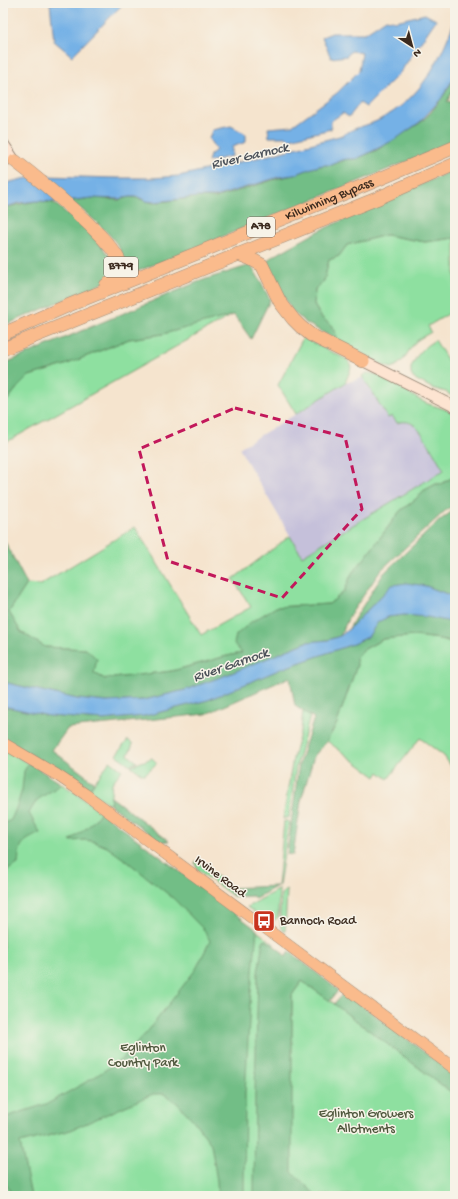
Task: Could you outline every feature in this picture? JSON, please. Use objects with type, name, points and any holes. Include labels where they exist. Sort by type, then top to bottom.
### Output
[{"type":"highway","name":"Kilwinning Bypass","points":[[3,334],[67,306],[390,175],[455,147]]},
{"type":"highway","name":"B779","points":[[15,161],[77,214],[110,246],[121,265],[120,275],[117,279],[67,306]]},
{"type":"highway","name":"Kilwinning Bypass","points":[[3,349],[276,240],[376,199],[455,164]]},
{"type":"highway","points":[[262,265],[265,253],[276,240]]},
{"type":"highway","points":[[238,254],[262,265],[280,302],[292,319],[311,335],[363,361]]},
{"type":"main road","name":"B779","points":[[3,143],[15,161]]},
{"type":"main road","points":[[363,361],[455,407]]},
{"type":"main road","name":"Irvine Road","points":[[3,743],[57,775],[85,794],[455,1069]]},
{"type":"highlighted area","points":[[235,408],[345,437],[362,509],[282,598],[168,561],[139,449]]},
{"type":"shaded area","points":[[365,377],[401,397],[447,469],[302,556],[239,448],[345,383]]},
{"type":"green space","points":[[455,77],[455,87],[447,102],[455,104],[455,142],[126,276],[121,252],[113,239],[84,211],[71,201],[92,198],[119,200],[130,197],[154,203],[198,197],[215,198],[279,178],[294,175],[312,168],[332,165],[347,159],[356,159],[377,150],[420,123],[435,107]]},
{"type":"green space","points":[[455,169],[455,238],[425,242],[386,235],[347,245],[339,256],[329,260],[324,281],[315,289],[314,305],[321,317],[331,325],[337,336],[333,338],[306,323],[292,311],[266,264],[270,258],[319,231]]},
{"type":"green space","points":[[37,201],[54,203],[90,232],[118,267],[108,281],[3,326],[3,208]]},
{"type":"green space","points":[[386,235],[425,242],[455,238],[455,310],[428,326],[431,332],[417,341],[402,361],[392,368],[385,366],[333,338],[336,335],[331,325],[322,318],[314,305],[315,289],[324,281],[329,260],[339,256],[347,245]]},
{"type":"green space","points":[[251,265],[270,300],[251,339],[234,315],[163,334],[129,339],[65,365],[29,376],[17,388],[3,406],[3,364],[200,281]]},
{"type":"green space","points":[[234,314],[3,444],[3,406],[17,388],[29,376],[65,365],[129,339],[163,334]]},
{"type":"green space","points":[[303,338],[346,359],[351,367],[345,383],[296,414],[278,385]]},
{"type":"green space","points":[[435,340],[455,372],[455,398],[446,392],[432,388],[413,378],[411,374],[411,367],[417,356],[426,346]]},
{"type":"green space","points":[[367,373],[375,374],[390,380],[428,404],[445,409],[455,414],[455,476],[441,484],[436,484],[423,491],[416,499],[400,511],[352,573],[344,592],[329,604],[276,607],[242,653],[172,671],[105,679],[94,673],[86,649],[45,647],[21,632],[9,612],[27,584],[40,585],[135,527],[201,635],[251,607],[233,579],[290,536],[302,556],[444,470],[419,429],[411,423],[397,423],[392,416],[388,418],[362,376]]},
{"type":"green space","points":[[455,476],[455,504],[445,511],[381,570],[350,615],[340,636],[327,640],[307,642],[229,674],[185,690],[144,700],[107,702],[77,699],[3,682],[3,538],[27,584],[9,612],[21,632],[45,647],[86,649],[97,659],[94,673],[105,679],[172,671],[242,653],[234,644],[236,635],[251,622],[276,607],[329,604],[344,592],[352,573],[400,511],[416,499],[423,491],[436,484],[441,484]]},
{"type":"green space","points":[[455,509],[455,532],[450,536],[455,539],[455,597],[426,586],[382,595],[348,630],[384,573],[439,521]]},
{"type":"green space","points":[[404,615],[437,618],[455,624],[455,642],[414,636],[383,639],[363,650],[356,658],[357,665],[337,723],[327,741],[314,756],[301,801],[293,855],[287,854],[299,764],[314,718],[295,706],[290,677],[206,714],[68,728],[52,750],[94,782],[89,790],[3,738],[3,706],[49,716],[103,720],[145,716],[208,700],[281,669],[353,644],[368,637],[378,621],[388,617]]},
{"type":"green space","points":[[414,636],[440,639],[455,643],[455,772],[444,756],[420,738],[388,779],[379,772],[376,777],[327,741],[337,723],[357,665],[355,658],[363,650],[383,639]]},
{"type":"green space","points":[[303,710],[310,716],[296,767],[289,817],[283,819],[293,758],[301,730]]},
{"type":"green space","points":[[128,740],[133,744],[128,755],[137,762],[130,765],[116,755]]},
{"type":"green space","name":"Eglinton Country Park","points":[[3,748],[76,793],[274,944],[291,1165],[292,995],[302,981],[455,1095],[455,1195],[3,1196]]},
{"type":"green space","points":[[152,758],[157,763],[145,774],[142,774],[131,766]]},
{"type":"green space","points":[[110,761],[122,770],[112,783],[110,805],[89,790]]},
{"type":"green space","points":[[29,763],[62,784],[37,800],[29,813],[40,833],[22,844],[19,852],[18,864],[3,873],[3,824],[11,820],[17,806],[22,790],[24,771]]},
{"type":"green space","points":[[111,797],[169,841],[161,842],[110,805]]},
{"type":"green space","points":[[101,812],[257,930],[250,1003],[245,1095],[244,1196],[218,1196],[211,1144],[193,1120],[177,1103],[164,1094],[153,1094],[71,1130],[20,1143],[31,1196],[10,1196],[9,1187],[3,1183],[3,1118],[49,1103],[93,1078],[122,1059],[148,1031],[196,969],[210,941],[205,931],[174,899],[107,847],[86,840],[70,841],[89,826]]},
{"type":"green space","points":[[284,821],[289,821],[278,886]]},
{"type":"green space","points":[[196,861],[224,882],[234,897],[198,870],[195,863]]},
{"type":"green space","points":[[277,886],[255,899],[253,896],[234,897],[228,888]]},
{"type":"green space","points":[[279,889],[278,917],[270,924],[247,907]]},
{"type":"green space","points":[[287,889],[285,932],[281,929],[280,914],[281,894]]},
{"type":"green space","points":[[266,940],[280,950],[286,957],[289,951],[337,989],[337,992],[330,1001],[302,981],[292,995],[292,1172],[317,1196],[254,1196],[258,973],[263,941]]},
{"type":"green space","points":[[347,994],[455,1075],[455,1095],[334,1004],[341,996]]},
{"type":"water","points":[[50,3],[123,4],[72,56],[54,41]]},
{"type":"water","points":[[425,14],[436,20],[399,74],[366,107],[360,103],[349,117],[343,113],[331,121],[331,129],[290,139],[285,137],[269,137],[268,128],[292,126],[337,93],[359,71],[362,53],[351,51],[347,56],[331,58],[322,37],[332,33],[365,33],[386,19],[396,21]]},
{"type":"water","points":[[455,19],[455,76],[441,99],[420,122],[396,139],[356,159],[339,161],[332,165],[323,165],[294,175],[279,177],[215,197],[198,197],[154,202],[146,201],[138,197],[119,199],[92,198],[58,202],[37,201],[19,203],[3,208],[3,186],[10,182],[22,179],[45,176],[152,178],[179,176],[274,154],[343,135],[379,120],[394,111],[418,90],[443,50]]},
{"type":"water","points":[[231,126],[246,134],[246,142],[232,147],[232,156],[208,162],[210,155],[216,150],[209,139],[212,130]]},
{"type":"water","points":[[407,583],[426,586],[455,597],[455,624],[427,617],[404,615],[388,617],[378,622],[368,637],[353,644],[281,669],[208,700],[145,716],[103,720],[49,716],[3,706],[3,682],[77,699],[107,702],[144,700],[185,690],[229,674],[307,642],[328,640],[340,636],[348,630],[392,585]]},
{"type":"place","name":"Bannoch Road","points":[[264,921]]},
{"type":"water label","name":"River Garnock","points":[[250,157]]},
{"type":"water label","name":"River Garnock","points":[[231,666]]},
{"type":"park label","name":"Eglinton Growers Allotments","points":[[366,1122]]}]
